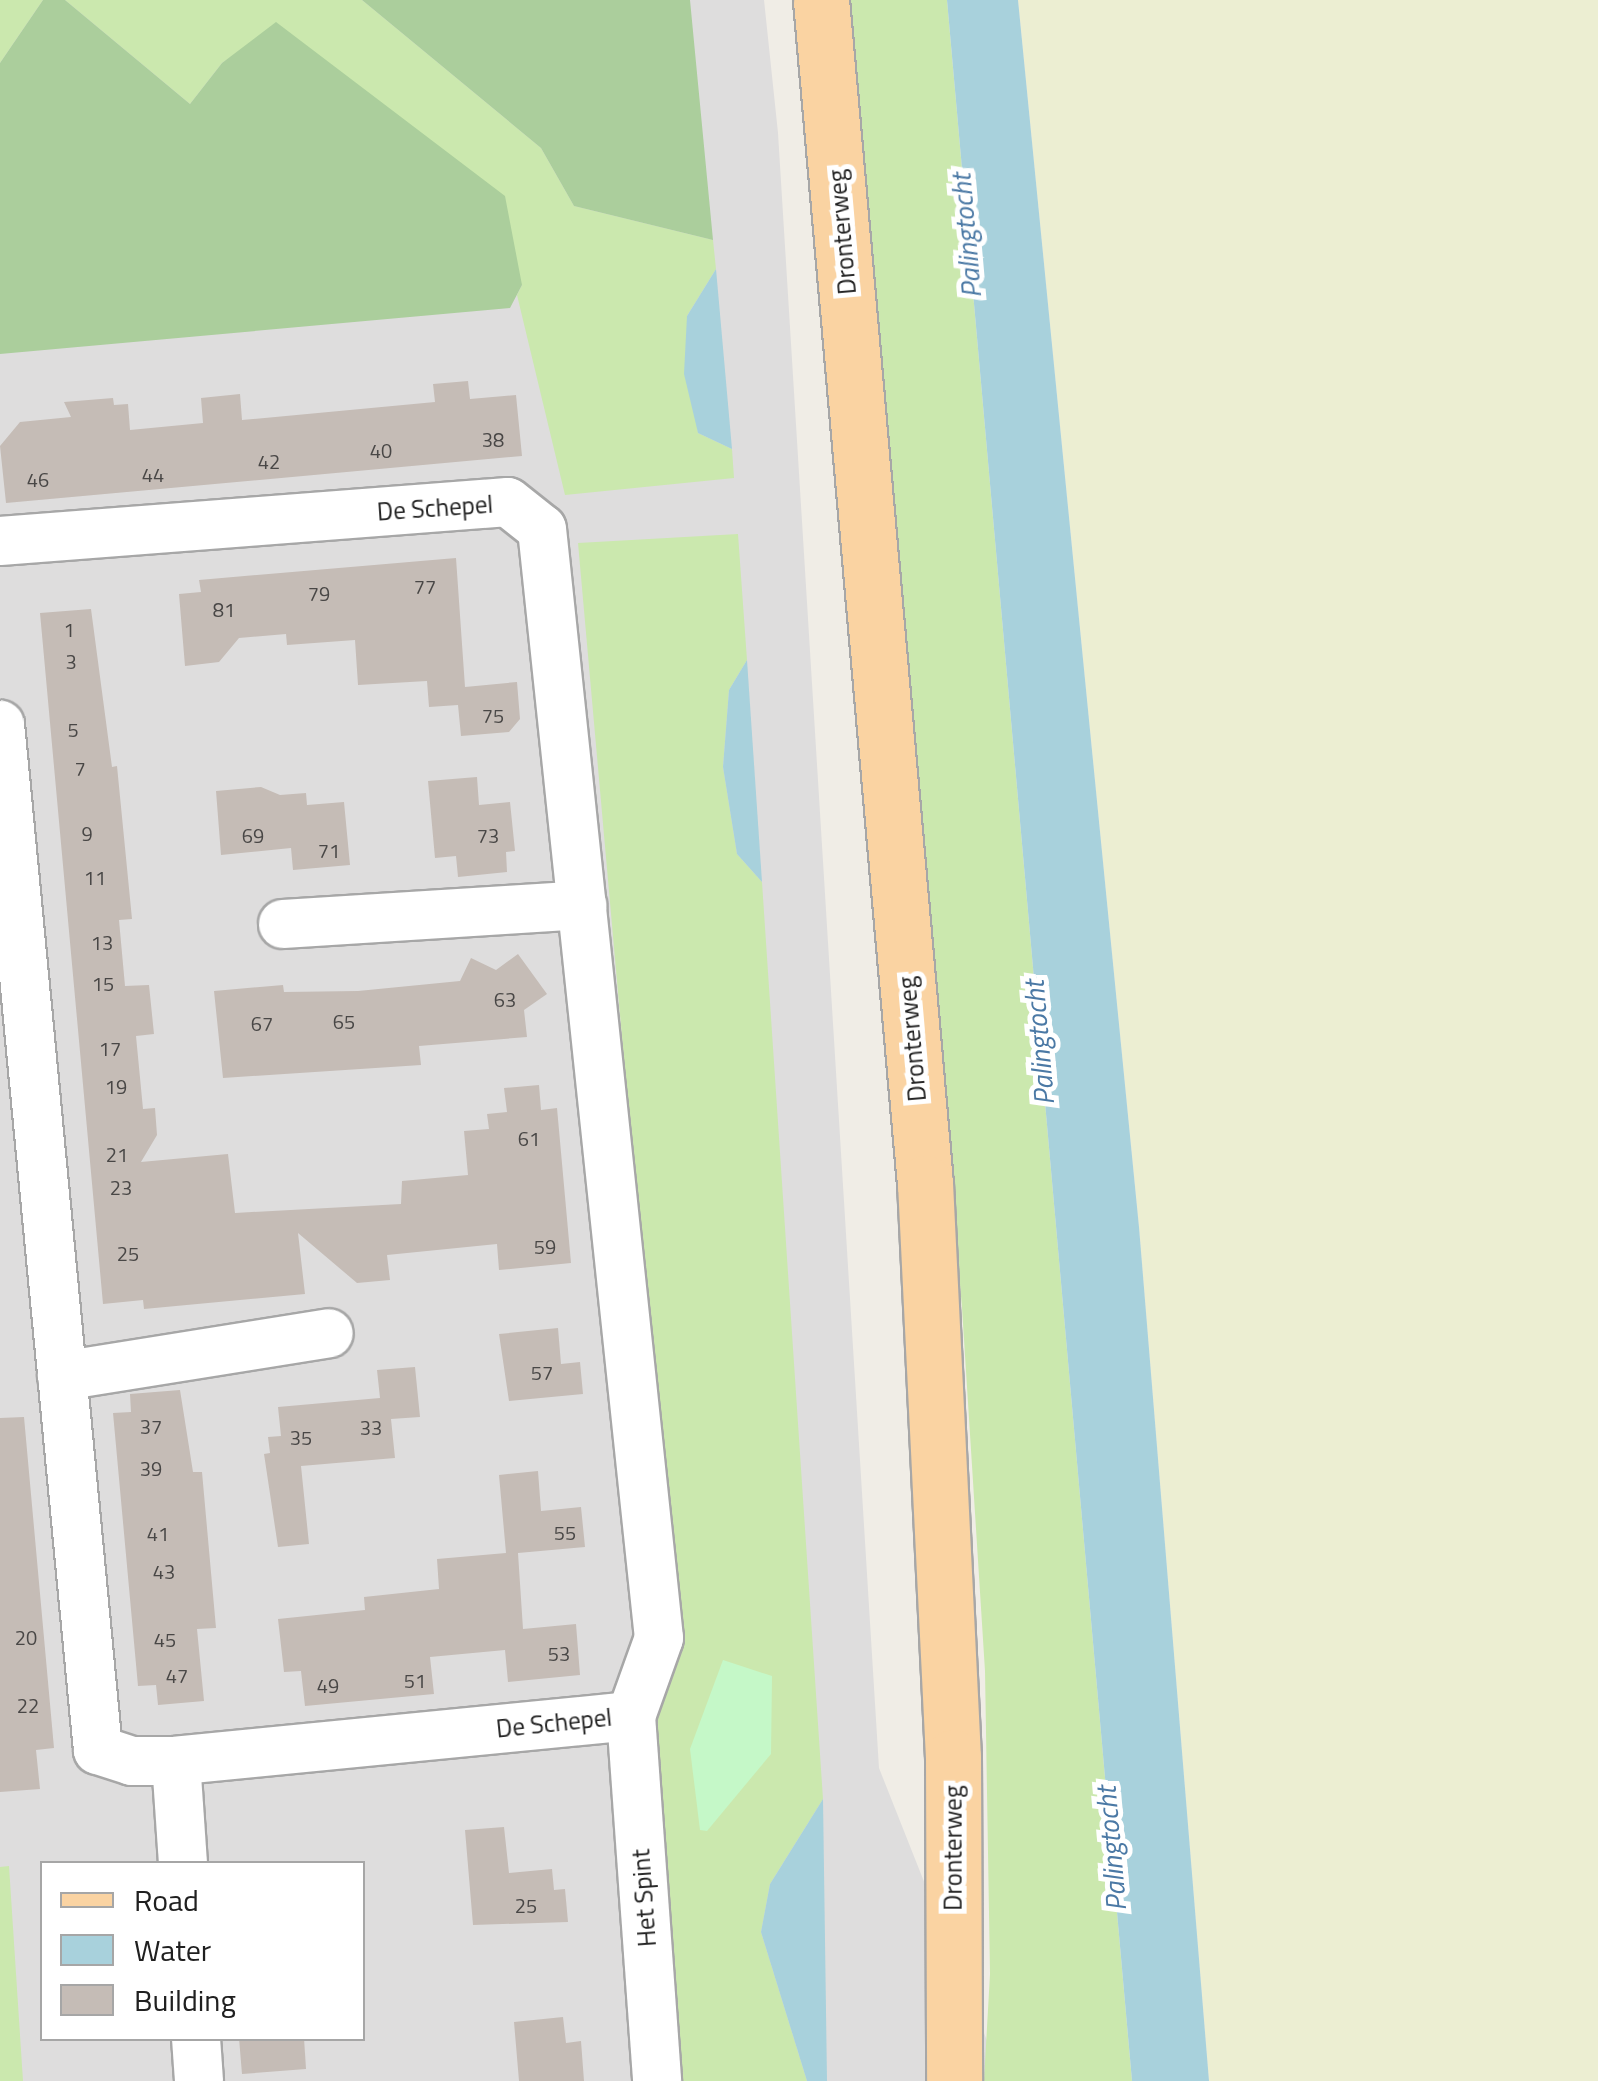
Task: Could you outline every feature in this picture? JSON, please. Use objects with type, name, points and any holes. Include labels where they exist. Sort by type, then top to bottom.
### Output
[{"type":"main road","name":"Dronterweg","points":[[822,0],[925,1183],[953,1757],[954,2081]]},
{"type":"street","name":"De Schepel","points":[[0,541],[508,502],[542,529],[659,1638],[631,1716],[176,1761],[132,1762],[98,1750],[62,1376],[13,1020],[0,724]]},
{"type":"street","points":[[283,924],[582,906]]},
{"type":"street","points":[[62,1376],[328,1333]]},
{"type":"street","name":"Het Spint","points":[[631,1716],[657,2081]]},
{"type":"street","points":[[176,1761],[183,1861]]},
{"type":"street","points":[[196,2041],[199,2081]]},
{"type":"shaded area","points":[[0,0],[764,0],[778,133],[879,1768],[1003,2081],[0,2081]]},
{"type":"green space","points":[[0,0],[43,0],[0,63]]},
{"type":"green space","points":[[43,0],[65,0],[190,104],[222,63],[276,22],[505,196],[522,285],[510,308],[0,354],[0,63]]},
{"type":"green space","points":[[65,0],[362,0],[541,148],[574,206],[713,240],[716,269],[687,316],[698,433],[732,449],[734,478],[565,495],[517,295],[522,285],[265,33],[222,63],[190,104]]},
{"type":"green space","points":[[362,0],[690,0],[713,240],[574,206],[541,148]]},
{"type":"green space","points":[[850,0],[947,0],[1132,2081],[984,2081],[990,1974],[985,1671],[962,1308]]},
{"type":"green space","points":[[1018,0],[1598,0],[1598,2081],[1209,2081],[1139,1227]]},
{"type":"green space","points":[[738,534],[747,660],[729,690],[723,767],[737,854],[762,882],[823,1799],[770,1884],[761,1932],[807,2081],[666,2081],[638,1747],[673,1610],[578,543]]},
{"type":"green space","points":[[723,1660],[772,1676],[771,1754],[707,1831],[700,1830],[690,1749]]},
{"type":"green space","points":[[9,1866],[23,2081],[0,2081],[0,1867]]},
{"type":"water","points":[[947,0],[1018,0],[1139,1227],[1209,2081],[1132,2081]]},
{"type":"water","points":[[716,269],[732,449],[698,433],[684,374],[687,316]]},
{"type":"water","points":[[747,660],[762,882],[737,854],[723,767],[729,690]]},
{"type":"water","points":[[823,1799],[827,2081],[807,2081],[761,1932],[770,1884]]},
{"type":"building","points":[[468,381],[470,399],[516,395],[522,456],[6,503],[0,446],[20,422],[71,417],[64,402],[113,398],[114,405],[128,404],[130,430],[203,423],[201,398],[240,394],[242,420],[435,402],[433,384]]},
{"type":"building","points":[[456,558],[465,687],[517,682],[520,719],[509,732],[461,736],[458,705],[429,707],[427,681],[358,685],[355,640],[287,645],[286,634],[239,638],[219,662],[185,666],[179,594],[201,592],[199,580]]},
{"type":"building","points":[[91,609],[112,767],[117,766],[132,919],[119,920],[125,986],[149,985],[154,1034],[136,1036],[143,1109],[155,1108],[157,1135],[141,1162],[228,1154],[235,1213],[401,1204],[402,1181],[468,1175],[464,1131],[489,1129],[487,1114],[507,1112],[504,1088],[539,1085],[541,1110],[557,1108],[571,1263],[499,1270],[497,1244],[387,1255],[390,1280],[357,1283],[298,1233],[305,1294],[144,1309],[143,1300],[103,1304],[40,613]]},
{"type":"building","points":[[477,777],[479,805],[510,802],[515,851],[506,852],[507,872],[458,877],[456,856],[435,858],[428,781]]},
{"type":"building","points":[[261,787],[280,795],[306,793],[307,805],[344,802],[350,865],[293,870],[291,848],[221,855],[216,791]]},
{"type":"building","points":[[518,954],[547,994],[524,1010],[527,1037],[419,1046],[421,1065],[223,1078],[214,991],[283,985],[284,992],[358,991],[460,981],[471,958],[496,970]]},
{"type":"building","points":[[558,1328],[561,1364],[580,1362],[583,1394],[509,1401],[499,1334]]},
{"type":"building","points":[[415,1367],[420,1417],[391,1419],[395,1458],[301,1466],[309,1544],[278,1547],[264,1454],[270,1453],[268,1437],[281,1436],[278,1407],[380,1398],[377,1370]]},
{"type":"building","points":[[180,1390],[193,1472],[202,1472],[216,1628],[197,1629],[204,1701],[158,1705],[156,1685],[138,1686],[113,1413],[131,1412],[130,1394]]},
{"type":"building","points":[[24,1417],[54,1748],[36,1750],[40,1789],[0,1792],[0,1418]]},
{"type":"building","points":[[538,1471],[541,1511],[581,1507],[585,1547],[518,1553],[523,1629],[576,1624],[580,1675],[508,1682],[505,1650],[430,1657],[434,1694],[305,1706],[301,1671],[284,1672],[278,1619],[365,1610],[364,1597],[439,1589],[437,1559],[506,1553],[499,1475]]},
{"type":"building","points":[[504,1827],[509,1873],[552,1869],[554,1890],[565,1889],[568,1922],[473,1925],[465,1830]]},
{"type":"building","points":[[563,2017],[566,2043],[581,2041],[584,2081],[519,2081],[514,2022]]},
{"type":"building","points":[[239,2041],[304,2041],[306,2069],[242,2074]]},
{"type":"water label","name":"Palingtocht","points":[[966,236]]},
{"type":"water label","name":"Palingtocht","points":[[1039,1043]]},
{"type":"water label","name":"Palingtocht","points":[[1111,1849]]}]
